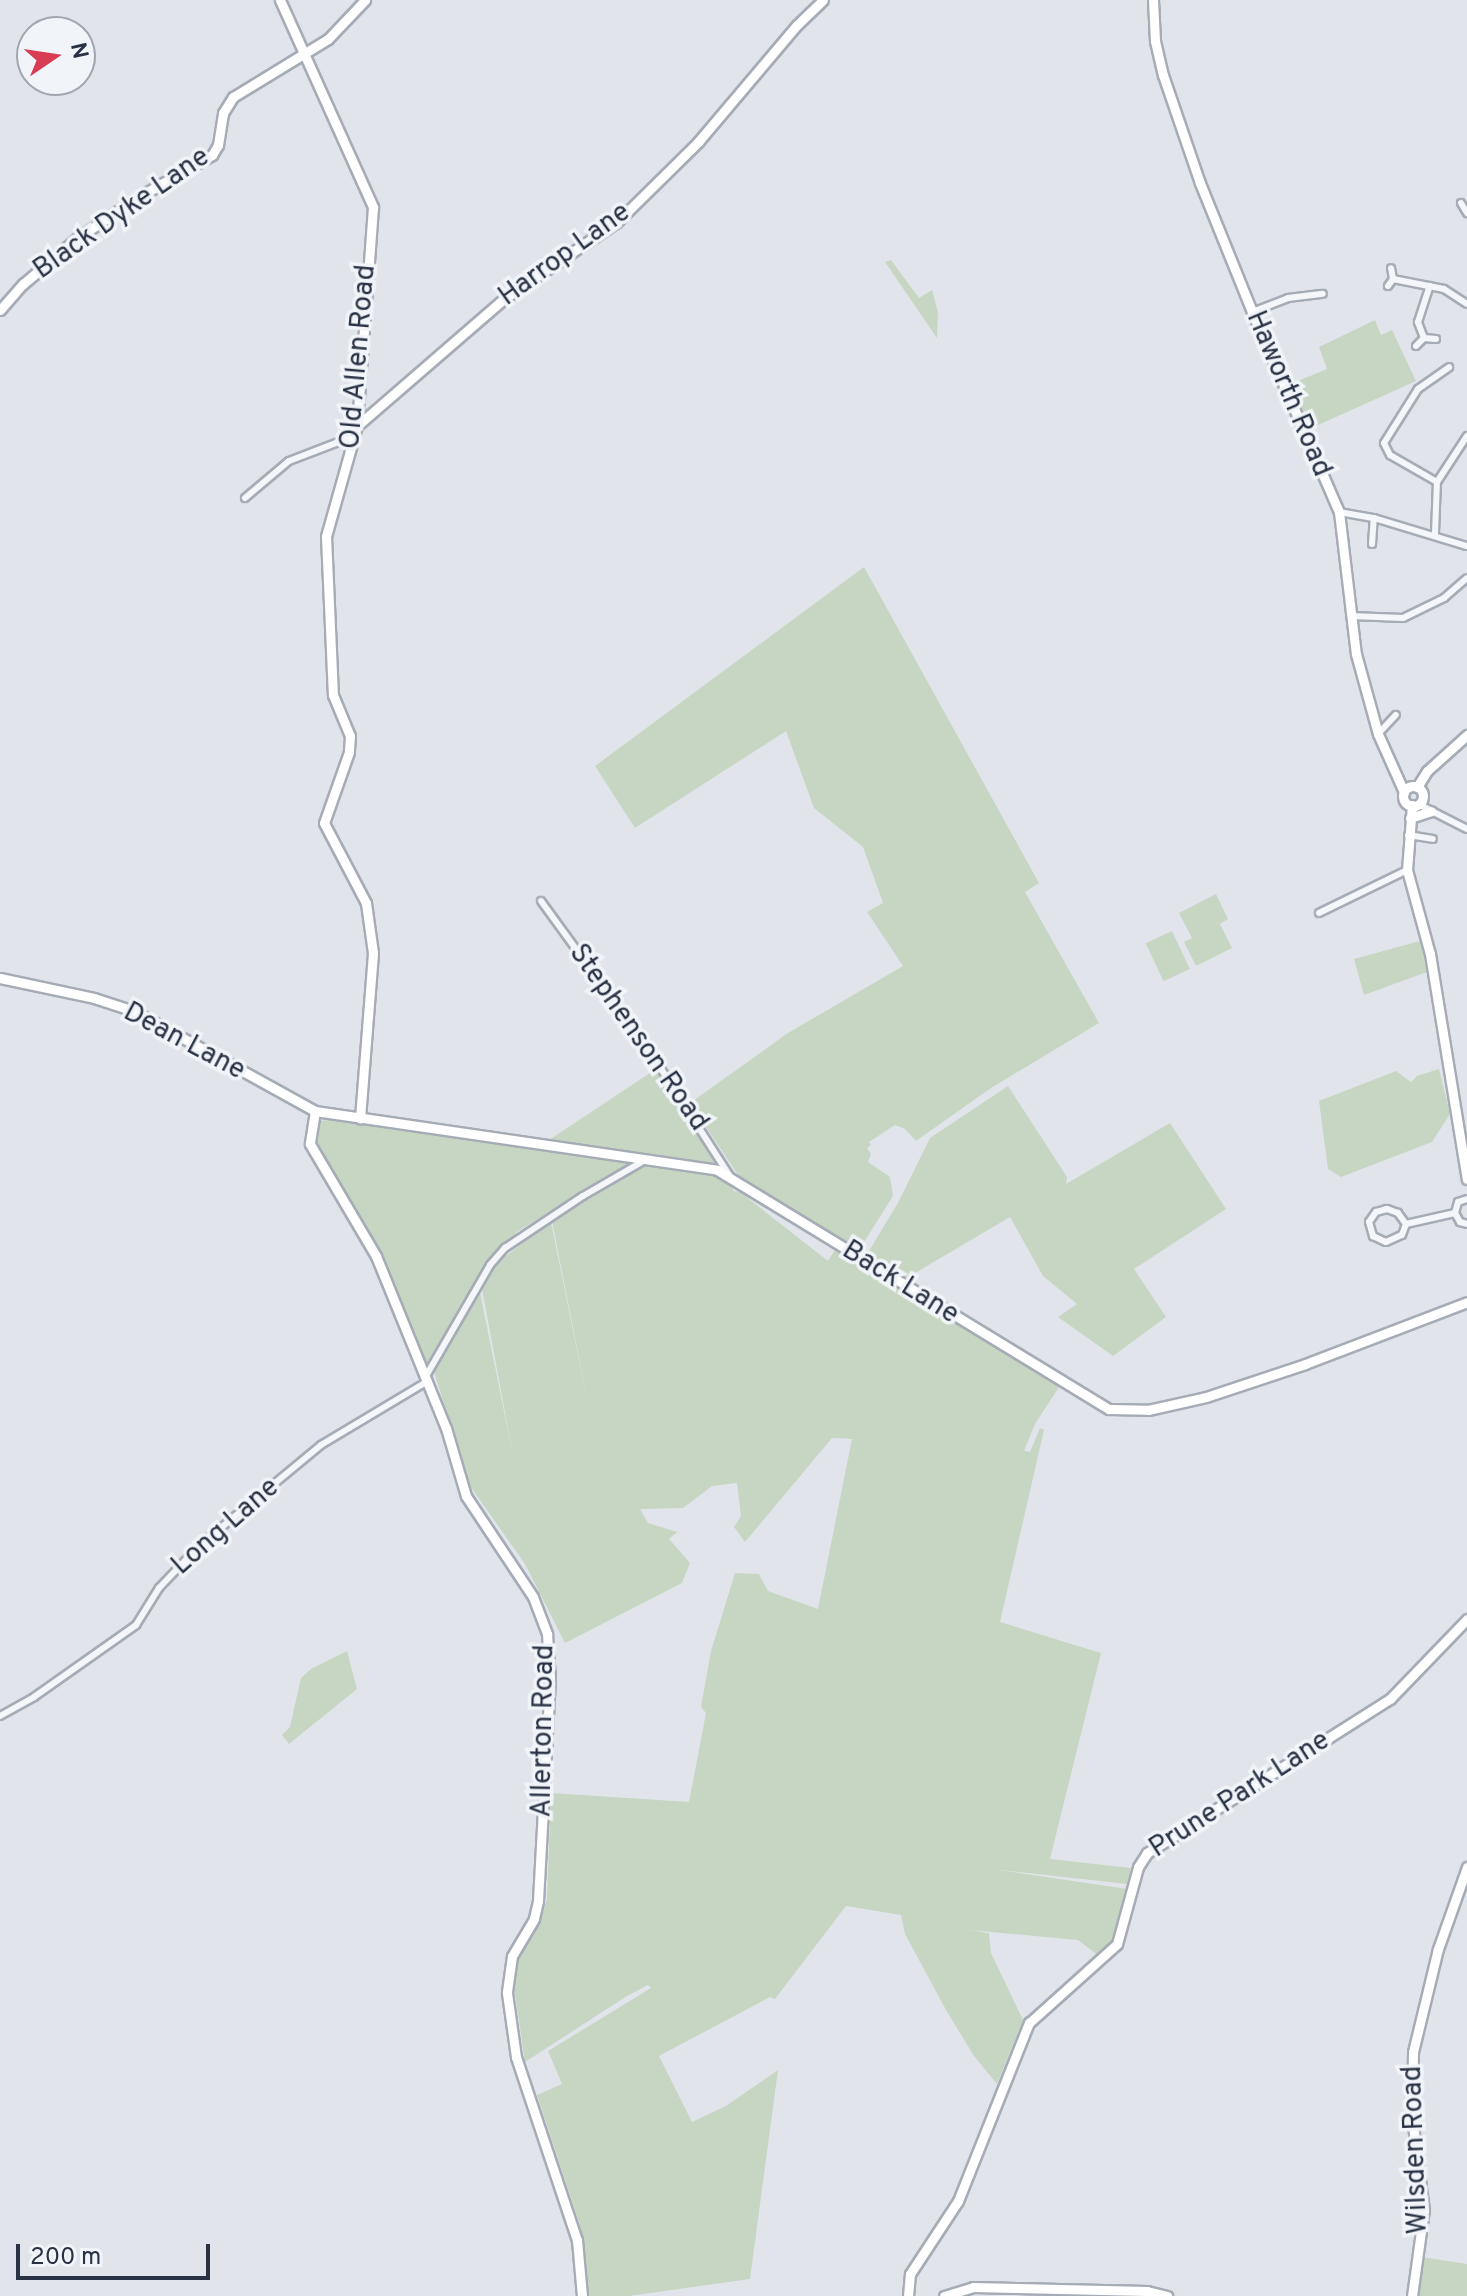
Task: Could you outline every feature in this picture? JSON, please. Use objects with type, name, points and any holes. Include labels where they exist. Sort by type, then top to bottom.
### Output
[{"type":"street","name":"Old Allen Road","points":[[280,0],[373,207],[357,426],[326,536],[333,695],[350,736],[349,752],[324,823],[366,903],[373,953],[360,1118]]},
{"type":"street","points":[[303,55],[339,31],[365,0]]},
{"type":"street","name":"Harrop Lane","points":[[357,426],[505,298],[617,222],[698,142],[754,81],[797,25],[823,0]]},
{"type":"street","name":"Haworth Road","points":[[1153,0],[1155,41],[1163,75],[1208,202],[1339,512],[1349,616],[1378,734],[1404,792],[1404,801],[1415,805]]},
{"type":"street","name":"Black Dyke Lane","points":[[0,310],[23,284],[76,239],[135,199],[202,164],[218,145],[223,113],[233,97],[303,55]]},
{"type":"street","points":[[1461,203],[1467,213]]},
{"type":"street","points":[[1388,286],[1393,279],[1391,268]]},
{"type":"street","points":[[1393,279],[1430,286],[1459,296],[1467,304]]},
{"type":"street","points":[[1424,338],[1418,322],[1430,286]]},
{"type":"street","points":[[1252,312],[1288,298],[1323,294]]},
{"type":"street","points":[[1416,346],[1424,338],[1436,339]]},
{"type":"street","points":[[1437,482],[1390,455],[1384,443],[1418,389],[1449,367]]},
{"type":"street","points":[[245,498],[289,461],[354,436]]},
{"type":"street","points":[[1435,533],[1437,482],[1467,436]]},
{"type":"street","points":[[1339,512],[1435,533],[1467,546]]},
{"type":"street","points":[[1372,544],[1374,518]]},
{"type":"street","points":[[1349,616],[1403,618],[1444,598],[1467,578]]},
{"type":"street","points":[[1378,734],[1396,715]]},
{"type":"street","points":[[1417,787],[1427,771],[1467,735]]},
{"type":"street","points":[[1404,792],[1411,786],[1417,787],[1423,794],[1410,818],[1407,870],[1430,954],[1467,1179]]},
{"type":"street","points":[[1415,805],[1467,829]]},
{"type":"street","points":[[1410,818],[1431,811]]},
{"type":"street","points":[[1408,835],[1433,839]]},
{"type":"street","points":[[1319,913],[1407,870]]},
{"type":"street","name":"Stephenson Road","points":[[541,901],[647,1047],[731,1178]]},
{"type":"street","name":"Dean Lane","points":[[0,978],[94,998],[134,1011],[315,1111]]},
{"type":"street","name":"Back Lane","points":[[315,1111],[717,1170],[1109,1409],[1148,1410],[1206,1397],[1305,1364],[1467,1302]]},
{"type":"street","name":"Allerton Road","points":[[315,1111],[310,1144],[376,1256],[427,1379],[466,1496],[533,1597],[547,1634],[550,1679],[538,1901],[534,1919],[512,1956],[507,1993],[516,2057],[574,2228],[582,2296]]},
{"type":"street","points":[[427,1379],[490,1265],[505,1248],[646,1159]]},
{"type":"street","points":[[1467,1199],[1458,1202],[1455,1213],[1460,1222],[1467,1224]]},
{"type":"street","points":[[1387,1209],[1398,1213],[1406,1224],[1402,1235],[1386,1242],[1373,1236],[1369,1222],[1376,1212],[1387,1209]]},
{"type":"street","points":[[1406,1224],[1455,1213]]},
{"type":"street","name":"Long Lane","points":[[0,1716],[34,1697],[136,1625],[159,1588],[199,1546],[321,1445],[427,1379]]},
{"type":"street","name":"Prune Park Lane","points":[[908,2296],[910,2274],[958,2201],[1029,2023],[1117,1944],[1138,1867],[1147,1853],[1390,1699],[1467,1619]]},
{"type":"street","name":"Wilsden Road","points":[[1412,2296],[1424,2210],[1413,2129],[1413,2052],[1438,1949],[1467,1867]]},
{"type":"street","points":[[944,2296],[973,2287],[1036,2292],[1147,2291],[1167,2296]]},
{"type":"green space","points":[[891,260],[919,298],[932,290],[938,312],[937,338],[885,262]]},
{"type":"green space","points":[[1375,320],[1381,335],[1392,330],[1416,381],[1307,430],[1288,385],[1327,369],[1319,347]]},
{"type":"green space","points":[[864,567],[1039,883],[1025,892],[1099,1023],[991,1088],[916,1141],[905,1129],[895,1125],[869,1142],[871,1145],[867,1148],[871,1154],[868,1162],[890,1177],[893,1196],[859,1250],[740,1178],[690,1103],[788,1033],[903,966],[867,912],[883,903],[863,847],[814,808],[786,731],[635,828],[595,766]]},
{"type":"green space","points":[[1216,894],[1228,919],[1220,924],[1232,948],[1196,966],[1184,942],[1192,938],[1179,913]]},
{"type":"green space","points":[[1172,931],[1190,969],[1163,981],[1146,943]]},
{"type":"green space","points":[[1420,941],[1427,972],[1364,995],[1354,959]]},
{"type":"green space","points":[[659,1067],[724,1165],[549,1140]]},
{"type":"green space","points":[[1439,1069],[1450,1114],[1432,1142],[1341,1177],[1328,1169],[1319,1101],[1396,1071],[1411,1082],[1417,1076]]},
{"type":"green space","points":[[1008,1086],[1067,1177],[1066,1184],[1170,1123],[1226,1209],[1134,1269],[1166,1317],[1113,1356],[1058,1317],[1077,1304],[1043,1276],[1010,1217],[905,1279],[866,1256],[899,1201],[930,1138]]},
{"type":"green space","points":[[340,1119],[632,1162],[518,1231],[500,1248],[465,1298],[426,1365],[381,1255],[314,1137],[319,1121]]},
{"type":"green space","points":[[648,1164],[718,1175],[732,1183],[733,1191],[740,1192],[828,1261],[836,1248],[1059,1387],[1035,1424],[1024,1451],[1030,1452],[1040,1428],[1044,1430],[1000,1622],[1101,1653],[1050,1859],[1131,1868],[1127,1884],[992,1869],[1127,1889],[1113,1943],[1096,1954],[1078,1940],[969,1930],[989,1933],[991,1953],[1023,2020],[997,2084],[974,2056],[946,2010],[905,1934],[901,1915],[846,1906],[775,1999],[770,1997],[659,2056],[692,2122],[726,2106],[778,2070],[750,2279],[629,2296],[589,2296],[580,2225],[537,2095],[562,2084],[548,2051],[651,1988],[648,1985],[627,1996],[525,2062],[512,1973],[517,1958],[540,1922],[547,1898],[551,1793],[689,1802],[706,1713],[701,1707],[711,1651],[735,1573],[759,1574],[768,1591],[818,1609],[852,1439],[832,1438],[745,1542],[734,1527],[741,1516],[737,1483],[712,1486],[683,1508],[640,1509],[648,1523],[677,1532],[669,1539],[690,1563],[682,1583],[565,1643],[525,1564],[470,1486],[434,1372],[480,1292],[513,1456],[482,1289],[499,1261],[551,1222],[591,1419],[552,1221]]},
{"type":"green space","points":[[347,1651],[357,1689],[289,1744],[282,1735],[290,1727],[301,1678],[311,1669]]},
{"type":"green space","points":[[1421,2257],[1467,2264],[1467,2296],[1416,2296]]}]
